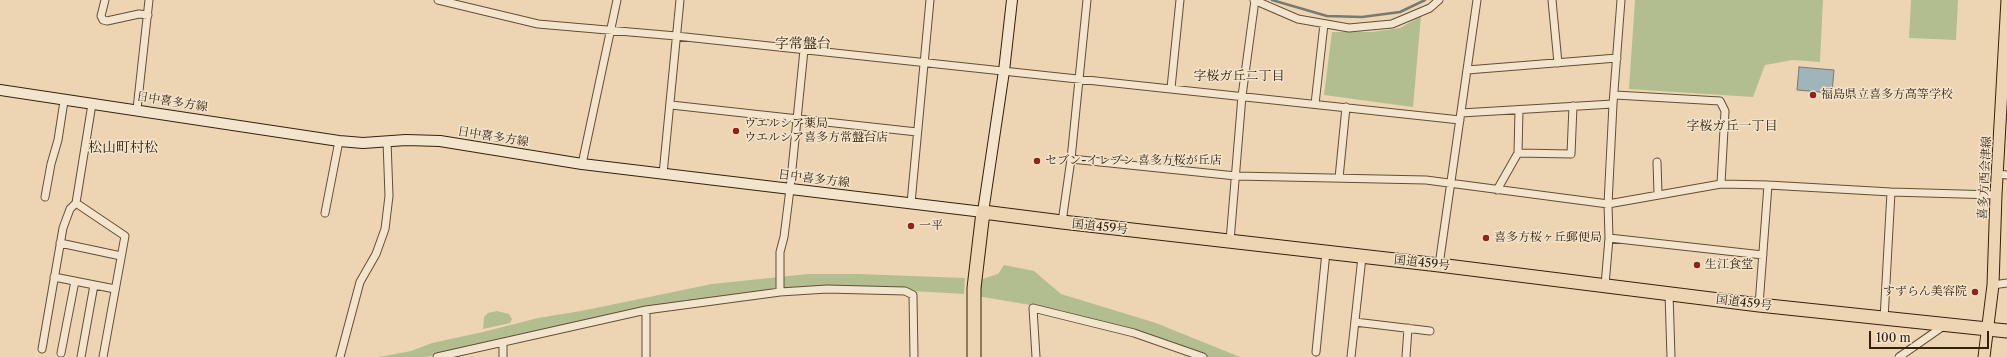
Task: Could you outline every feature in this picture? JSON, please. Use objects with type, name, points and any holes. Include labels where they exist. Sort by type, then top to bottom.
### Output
[{"type":"highway","name":"国道459号","points":[[983,212],[1439,265],[1759,305],[1884,319],[2007,330]]},
{"type":"highway","points":[[974,357],[974,288],[983,212]]},
{"type":"main road","points":[[983,212],[1004,71],[1012,0]]},
{"type":"main road","name":"喜多方西会津線","points":[[1984,357],[1993,285],[1996,195],[2002,174],[2007,0]]},
{"type":"main road","name":"日中喜多方線","points":[[0,90],[64,101],[136,109],[339,141],[363,143],[406,140],[440,141],[582,164],[983,212]]},
{"type":"street","points":[[105,0],[101,16],[103,20],[107,21],[139,14],[148,15]]},
{"type":"street","points":[[136,109],[149,0]]},
{"type":"street","points":[[438,0],[538,24],[610,32],[676,36],[924,64],[1346,107],[1460,116],[1519,110],[1613,104]]},
{"type":"street","points":[[582,164],[617,0]]},
{"type":"street","points":[[663,174],[671,105],[680,0]]},
{"type":"street","points":[[911,203],[930,0]]},
{"type":"street","points":[[1062,222],[1071,159],[1086,0]]},
{"type":"street","points":[[1171,88],[1180,0]]},
{"type":"street","points":[[1230,241],[1242,96],[1255,0],[1298,19],[1349,28],[1392,24],[1430,8],[1439,0]]},
{"type":"street","points":[[1439,265],[1468,70],[1476,0]]},
{"type":"street","points":[[1552,0],[1558,63]]},
{"type":"street","points":[[1605,285],[1609,238],[1608,204],[1613,104],[1615,95],[1621,0]]},
{"type":"street","points":[[1315,104],[1324,24]]},
{"type":"street","points":[[780,292],[780,252],[784,236],[790,190],[804,50]]},
{"type":"street","points":[[1468,70],[1617,58]]},
{"type":"street","points":[[1615,95],[1720,101],[1725,111],[1721,184]]},
{"type":"street","points":[[45,197],[51,164],[58,140],[64,101]]},
{"type":"street","points":[[42,349],[60,243],[66,218],[76,203],[92,104]]},
{"type":"street","points":[[671,105],[917,132]]},
{"type":"street","points":[[1518,153],[1571,154],[1573,106]]},
{"type":"street","points":[[1339,178],[1346,107]]},
{"type":"street","points":[[1497,190],[1518,153],[1519,110]]},
{"type":"street","points":[[325,213],[339,141]]},
{"type":"street","points":[[340,357],[360,282],[379,248],[385,230],[388,196],[388,142]]},
{"type":"street","points":[[1071,159],[1236,176],[1426,180],[1608,204],[1721,184],[1996,195]]},
{"type":"street","points":[[1657,162],[1658,194]]},
{"type":"street","points":[[1759,305],[1768,185]]},
{"type":"street","points":[[1884,319],[1891,192]]},
{"type":"street","points":[[76,203],[125,236],[103,357]]},
{"type":"street","points":[[1609,238],[1763,255]]},
{"type":"street","points":[[60,243],[121,256]]},
{"type":"street","points":[[1316,352],[1326,252]]},
{"type":"street","points":[[1351,357],[1362,257]]},
{"type":"street","points":[[54,277],[115,288]]},
{"type":"street","points":[[61,353],[75,281]]},
{"type":"street","points":[[1993,285],[2007,283]]},
{"type":"street","points":[[81,357],[94,285]]},
{"type":"street","points":[[437,357],[447,356],[646,310],[780,292],[827,289],[905,292],[913,295],[914,357]]},
{"type":"street","points":[[1669,293],[1671,357]]},
{"type":"street","points":[[1036,357],[1033,308],[1134,333],[1203,357]]},
{"type":"street","points":[[646,310],[646,357]]},
{"type":"street","points":[[1355,322],[1430,331]]},
{"type":"street","points":[[1902,356],[1945,324]]},
{"type":"street","points":[[1406,357],[1408,328]]},
{"type":"street","points":[[503,343],[503,357]]},
{"type":"green space","points":[[1635,0],[1823,0],[1820,62],[1793,60],[1765,65],[1753,97],[1629,89]]},
{"type":"green space","points":[[1911,0],[1958,0],[1956,40],[1909,38]]},
{"type":"green space","points":[[1421,16],[1413,107],[1324,95],[1332,32],[1372,32],[1400,28]]},
{"type":"green space","points":[[1004,265],[1034,271],[1061,294],[1156,323],[1240,357],[1207,357],[1124,328],[1060,310],[977,296],[979,280],[998,274]]},
{"type":"green space","points":[[808,274],[858,274],[965,278],[964,294],[842,287],[664,305],[426,357],[379,357],[411,351],[432,343],[538,318],[581,311],[712,284]]},
{"type":"green space","points":[[497,311],[509,314],[512,319],[510,323],[483,329],[484,317],[488,313]]},
{"type":"shaded area","points":[[1799,67],[1834,70],[1832,93],[1797,90]]},
{"type":"waterway","points":[[1272,0],[1327,16],[1362,17],[1400,12],[1425,0]]},
{"type":"place","name":"福島県立喜多方高等学校","points":[[1813,95]]},
{"type":"place","name":"ウエルシア薬局 ウエルシア喜多方常盤台店","points":[[736,131]]},
{"type":"place","name":"セブン-イレブン 喜多方桜が丘店","points":[[1037,161]]},
{"type":"place","name":"一平","points":[[911,226]]},
{"type":"place","name":"喜多方桜ヶ丘郵便局","points":[[1486,238]]},
{"type":"place","name":"生江食堂","points":[[1697,265]]},
{"type":"place","name":"すずらん美容院","points":[[1975,292]]},
{"type":"district","name":"字常盤台","points":[[803,44]]},
{"type":"district","name":"字桜ガ丘二丁目","points":[[1239,76]]},
{"type":"district","name":"字桜ガ丘一丁目","points":[[1732,126]]},
{"type":"district","name":"松山町村松","points":[[123,148]]}]
